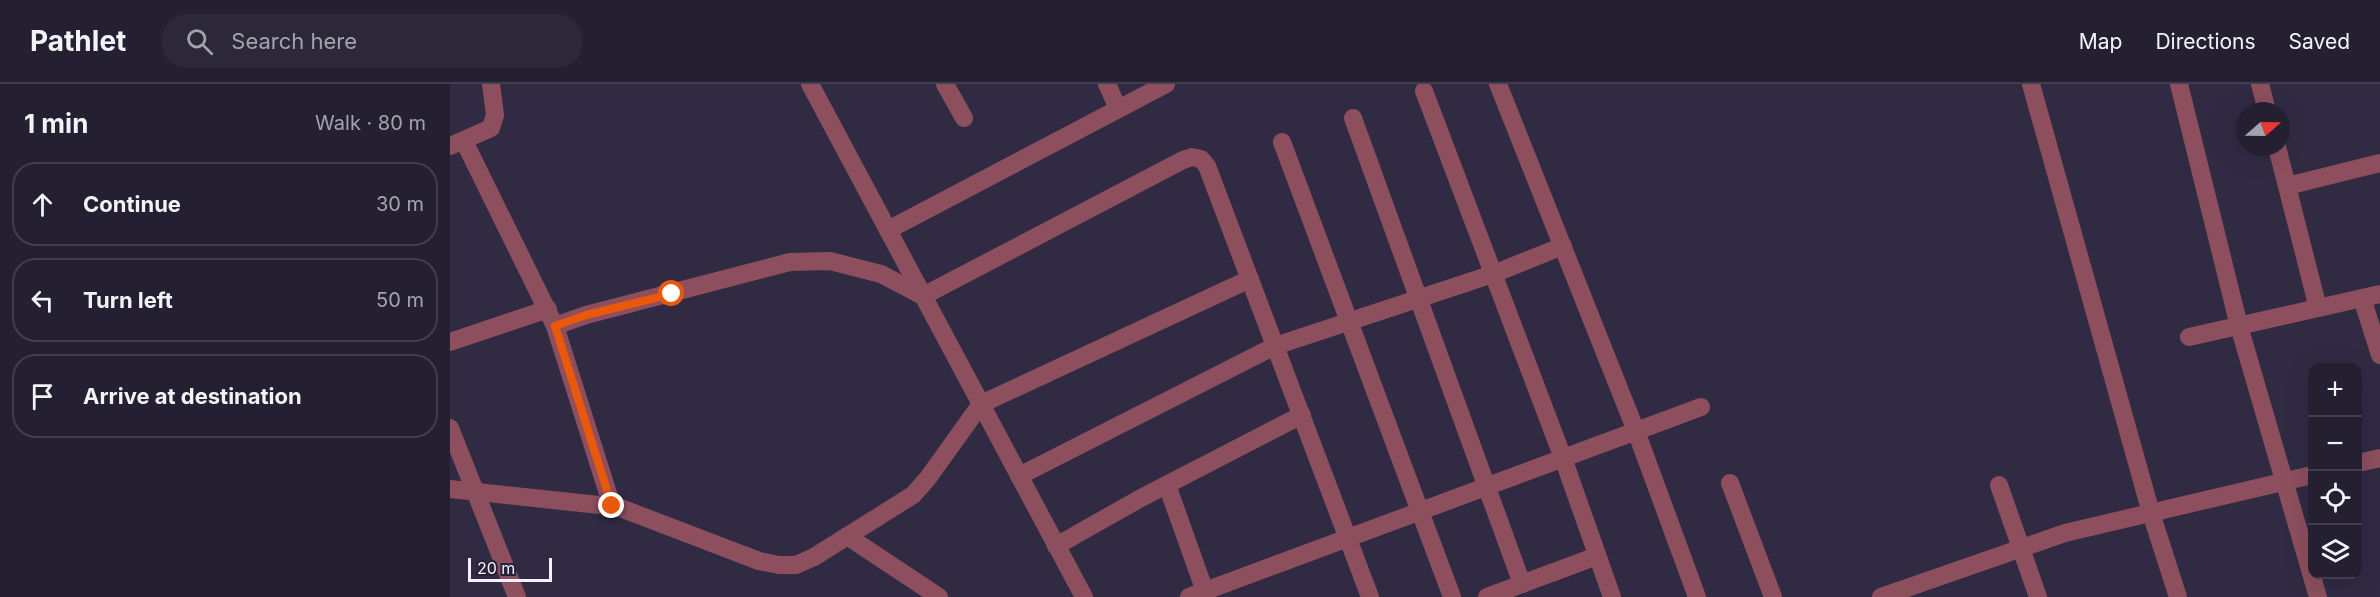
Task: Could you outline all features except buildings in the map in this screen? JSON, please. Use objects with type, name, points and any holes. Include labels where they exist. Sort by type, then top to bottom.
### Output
[{"type":"street","points":[[491,84],[494,122],[484,133],[457,143],[548,309],[612,506]]},
{"type":"street","points":[[810,84],[1084,597]]},
{"type":"street","points":[[945,84],[964,118]]},
{"type":"street","points":[[1107,84],[1118,109]]},
{"type":"street","points":[[888,230],[1166,84]]},
{"type":"street","points":[[1498,84],[1636,431],[1697,597]]},
{"type":"street","points":[[2031,84],[2151,513],[2178,597]]},
{"type":"street","points":[[2179,84],[2239,326],[2318,597]]},
{"type":"street","points":[[2260,84],[2265,102]]},
{"type":"street","points":[[1424,91],[1563,458],[1612,597]]},
{"type":"street","points":[[1353,118],[1522,584]]},
{"type":"street","points":[[1282,142],[1452,597]]},
{"type":"street","points":[[2279,156],[2319,308]]},
{"type":"street","points":[[923,296],[1183,160],[1200,159],[1206,166],[1250,279],[1370,597]]},
{"type":"street","points":[[2287,186],[2380,163]]},
{"type":"street","points":[[1019,476],[1275,346],[1494,274],[1563,246]]},
{"type":"street","points":[[555,326],[586,315],[790,262],[840,263],[881,274],[923,296]]},
{"type":"street","points":[[450,489],[612,506],[759,561],[779,565],[796,565],[814,557],[912,495],[928,478],[981,404],[1250,279]]},
{"type":"street","points":[[2189,337],[2380,294]]},
{"type":"street","points":[[2362,298],[2380,355]]},
{"type":"street","points":[[450,342],[548,309]]},
{"type":"street","points":[[1167,484],[1201,595],[1701,407]]},
{"type":"street","points":[[1056,546],[1167,484],[1302,415]]},
{"type":"street","points":[[450,428],[517,597]]},
{"type":"street","points":[[2362,462],[2380,458]]},
{"type":"street","points":[[1881,597],[2065,533],[2308,476]]},
{"type":"street","points":[[1730,483],[1773,597]]},
{"type":"street","points":[[1999,485],[2038,597]]},
{"type":"street","points":[[847,536],[939,597]]},
{"type":"street","points":[[1487,597],[1597,556]]},
{"type":"route","points":[[612,506],[555,326],[586,315],[672,294]]}]
